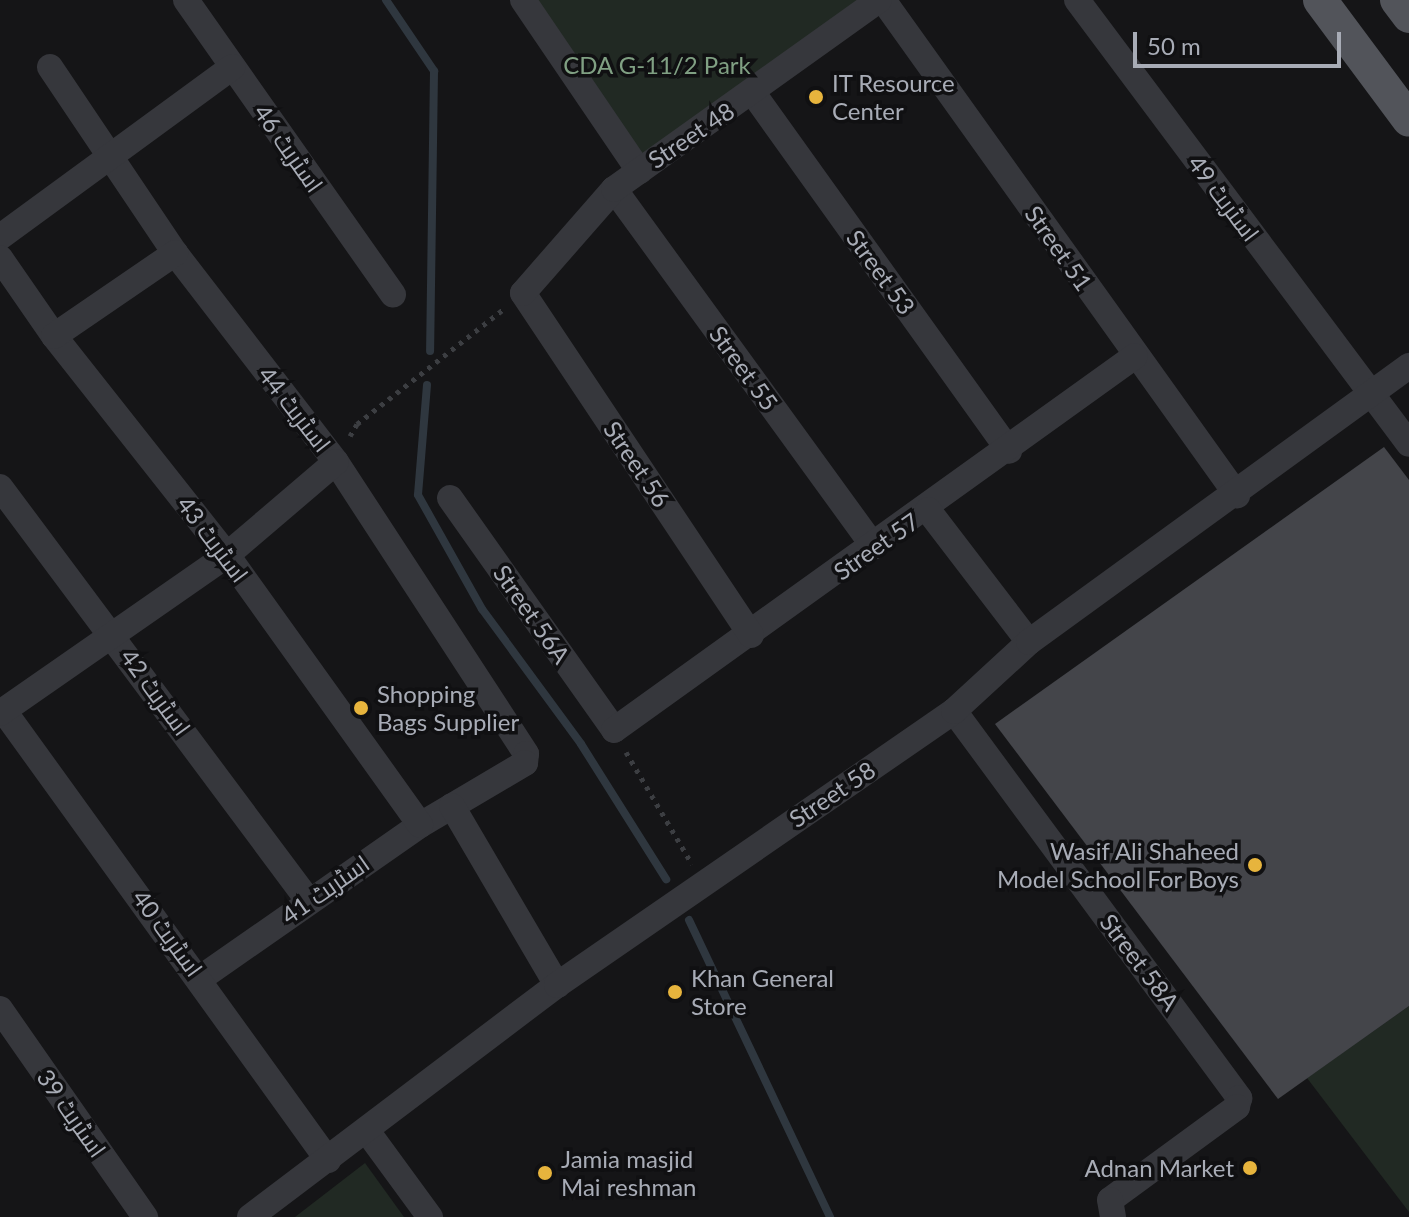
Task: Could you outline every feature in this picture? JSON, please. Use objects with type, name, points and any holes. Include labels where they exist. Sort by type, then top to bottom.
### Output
[{"type":"main road","points":[[1320,0],[1409,120]]},
{"type":"main road","points":[[1397,0],[1409,16]]},
{"type":"street","name":"اسٹریٹ 46","points":[[186,0],[393,295]]},
{"type":"street","points":[[523,0],[639,171]]},
{"type":"street","name":"Street 48","points":[[523,293],[614,189],[881,0]]},
{"type":"street","name":"Street 51","points":[[881,0],[1237,495]]},
{"type":"street","name":"اسٹریٹ 49","points":[[1077,0],[1409,444]]},
{"type":"street","name":"اسٹریٹ 44","points":[[50,67],[175,253],[336,462],[527,760]]},
{"type":"street","points":[[0,237],[232,67]]},
{"type":"street","name":"Street 53","points":[[753,93],[1009,451]]},
{"type":"street","name":"Street 55","points":[[614,189],[874,547]]},
{"type":"street","points":[[54,336],[175,253]]},
{"type":"street","name":"اسٹریٹ 43","points":[[0,258],[54,336],[227,555],[420,825]]},
{"type":"street","name":"Street 56","points":[[523,293],[751,635]]},
{"type":"street","name":"Street 57","points":[[614,730],[928,510],[1135,356]]},
{"type":"street","name":"Street 58","points":[[250,1217],[557,985],[702,882],[954,711],[1029,642],[1237,495],[1409,366]]},
{"type":"street","points":[[2,712],[111,632],[227,555],[336,462]]},
{"type":"street","name":"اسٹریٹ 42","points":[[0,487],[308,900]]},
{"type":"street","name":"Street 56A","points":[[450,498],[614,730]]},
{"type":"street","points":[[928,510],[1029,642]]},
{"type":"street","name":"Street 58A","points":[[954,711],[1239,1098],[1237,1107],[1110,1211]]},
{"type":"street","name":"اسٹریٹ 40","points":[[2,712],[201,978],[328,1160]]},
{"type":"street","name":"اسٹریٹ 41","points":[[201,978],[308,900],[420,825],[527,760]]},
{"type":"street","points":[[452,806],[557,985]]},
{"type":"street","name":"اسٹریٹ 39","points":[[0,1009],[145,1217]]},
{"type":"street","points":[[367,1131],[430,1217]]},
{"type":"path","points":[[336,462],[357,424],[523,293]]},
{"type":"path","points":[[614,730],[702,882]]},
{"type":"green space","name":"CDA G-11/2 Park","points":[[530,0],[862,0],[642,156]]},
{"type":"green space","points":[[1409,1006],[1409,1212],[1307,1078]]},
{"type":"green space","points":[[365,1163],[404,1217],[295,1217]]},
{"type":"building","name":"Wasif Ali Shaheed Model School For Boys","points":[[1384,447],[1409,480],[1409,1006],[1278,1099],[995,724]]},
{"type":"waterway","points":[[386,0],[434,71],[430,351]]},
{"type":"waterway","points":[[427,385],[418,495],[482,609],[581,744],[666,879]]},
{"type":"waterway","points":[[689,920],[830,1217]]},
{"type":"place","name":"IT Resource Center","points":[[816,97]]},
{"type":"place","name":"Shopping Bags Supplier","points":[[361,708]]},
{"type":"place","name":"Wasif Ali Shaheed Model School For Boys","points":[[1255,865]]},
{"type":"place","name":"Khan General Store","points":[[675,992]]},
{"type":"place","name":"Adnan Market","points":[[1250,1168]]},
{"type":"place","name":"Jamia masjid Mai reshman","points":[[545,1173]]}]
